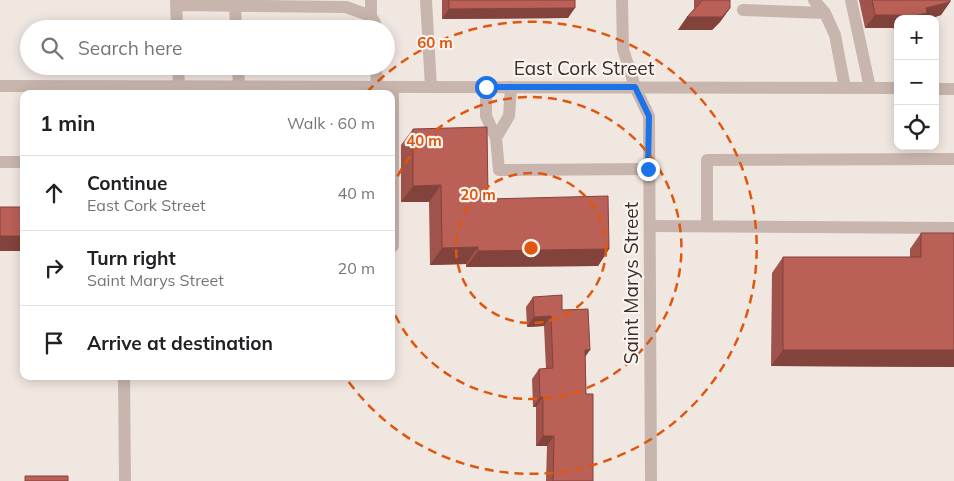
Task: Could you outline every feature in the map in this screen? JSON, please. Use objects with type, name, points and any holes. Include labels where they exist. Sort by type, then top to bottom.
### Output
[{"type":"street","points":[[371,0],[373,20]]},
{"type":"street","points":[[426,0],[430,87]]},
{"type":"street","name":"Saint Marys Street","points":[[622,0],[623,49],[635,87],[649,116],[651,481]]},
{"type":"street","points":[[814,0],[825,13],[835,35],[845,88]]},
{"type":"street","points":[[852,0],[870,88]]},
{"type":"street","points":[[177,20],[176,2],[235,6],[346,7],[369,20]]},
{"type":"street","points":[[235,6],[236,20]]},
{"type":"street","points":[[743,10],[825,13]]},
{"type":"street","points":[[178,75],[179,86]]},
{"type":"street","points":[[238,75],[239,86]]},
{"type":"street","points":[[369,89],[373,75]]},
{"type":"street","name":"East Cork Street","points":[[0,86],[122,90],[179,86],[239,86],[267,90],[393,87],[894,88]]},
{"type":"street","points":[[486,87],[486,116],[496,138],[499,170],[648,169]]},
{"type":"street","points":[[496,138],[510,116],[511,87]]},
{"type":"street","points":[[939,89],[954,89]]},
{"type":"street","points":[[707,226],[707,160],[954,160]]},
{"type":"street","points":[[0,162],[20,162]]},
{"type":"street","points":[[650,226],[954,228]]},
{"type":"street","points":[[124,380],[125,481]]},
{"type":"building","points":[[449,0],[575,0],[575,8],[449,9]]},
{"type":"building","points":[[703,0],[730,0],[730,8],[722,17],[687,17]]},
{"type":"building","points":[[872,0],[950,0],[950,2],[926,8],[927,13],[919,15],[875,15]]},
{"type":"building","points":[[487,127],[488,199],[608,196],[609,249],[478,251],[478,247],[442,248],[441,185],[413,186],[413,129]]},
{"type":"building","points":[[0,207],[20,207],[20,236],[0,236]]},
{"type":"building","points":[[921,233],[954,233],[954,350],[783,350],[783,257],[921,257]]},
{"type":"building","points":[[562,295],[562,310],[588,309],[590,350],[585,350],[586,394],[593,394],[593,481],[553,481],[554,436],[543,436],[543,397],[540,397],[539,369],[553,368],[551,316],[534,317],[533,297]]},
{"type":"building","points":[[25,476],[68,476],[68,481],[25,481]]},
{"type":"route","points":[[486,87],[635,87],[649,116],[648,169]]}]
